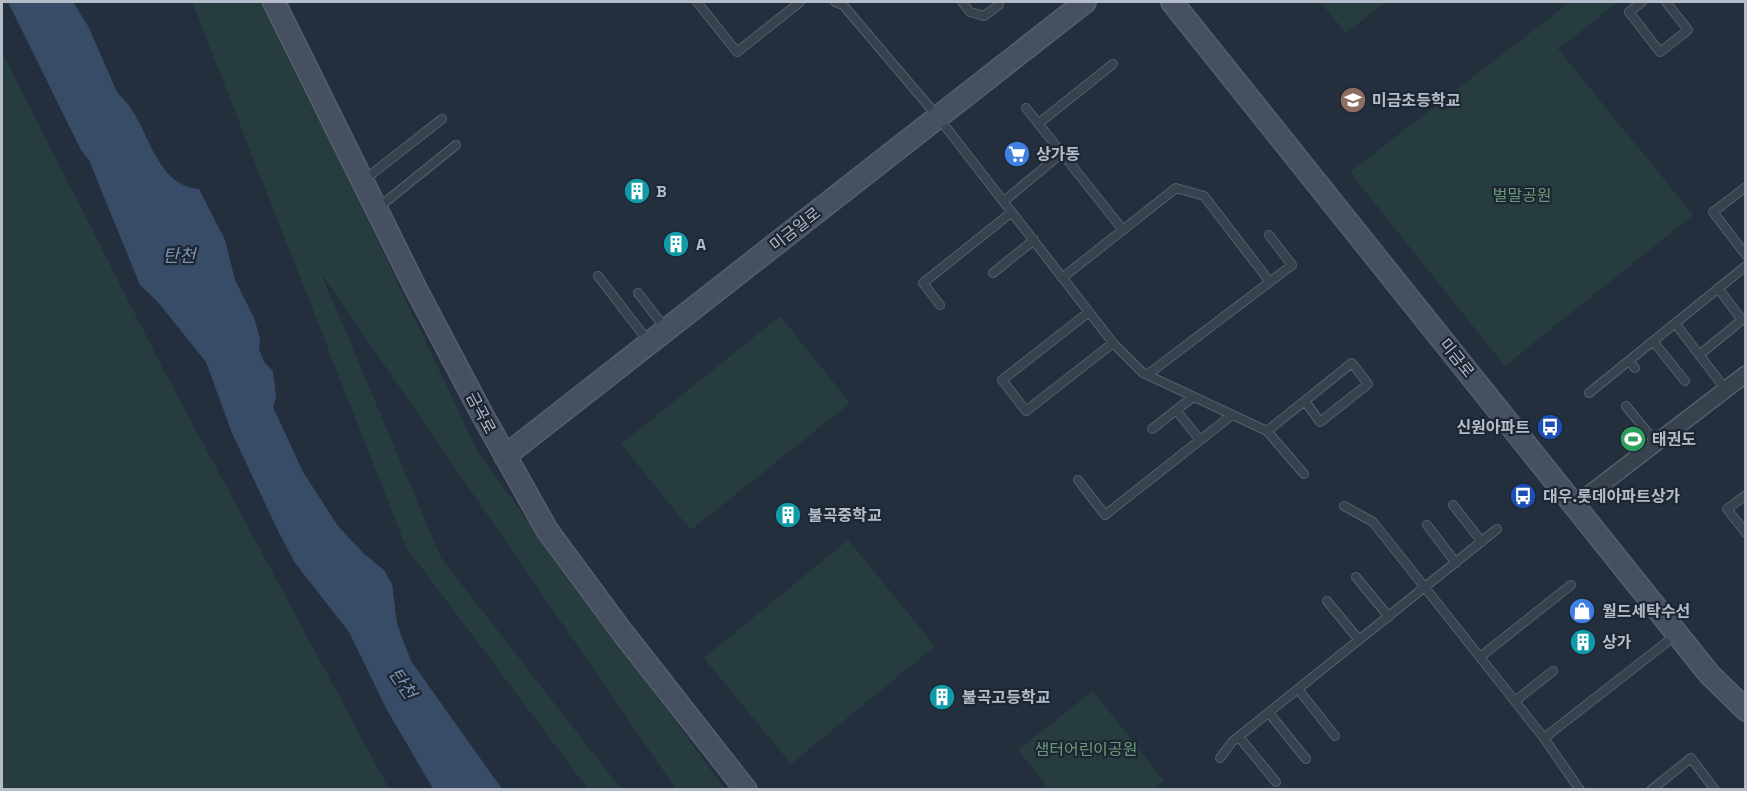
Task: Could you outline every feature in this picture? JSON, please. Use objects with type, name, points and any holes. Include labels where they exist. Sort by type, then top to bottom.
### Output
[{"type":"main road","name":"금곡로","points":[[274,2],[376,209],[505,456],[547,530],[623,633],[746,789]]},
{"type":"main road","name":"미금일로","points":[[505,456],[1085,2]]},
{"type":"main road","name":"미금로","points":[[1172,2],[1677,634],[1717,683],[1746,710]]},
{"type":"street","points":[[1575,506],[1746,374]]},
{"type":"lane","points":[[697,2],[737,52],[800,2]]},
{"type":"lane","points":[[962,2],[970,12],[984,16],[999,5]]},
{"type":"lane","points":[[1642,2],[1629,12],[1660,52],[1689,30],[1666,2]]},
{"type":"lane","points":[[842,3],[938,117],[1113,343],[1147,375],[1268,431],[1304,474]]},
{"type":"lane","points":[[1039,123],[1113,64]]},
{"type":"lane","points":[[1026,108],[1123,230]]},
{"type":"lane","points":[[362,181],[442,119]]},
{"type":"lane","points":[[376,209],[456,145]]},
{"type":"lane","points":[[1004,201],[1062,153]]},
{"type":"lane","points":[[1062,278],[1176,188],[1204,196],[1270,282]]},
{"type":"lane","points":[[1744,191],[1713,213],[1746,255]]},
{"type":"lane","points":[[940,305],[923,283],[1012,212]]},
{"type":"lane","points":[[1147,375],[1292,265],[1269,235]]},
{"type":"lane","points":[[993,273],[1034,240]]},
{"type":"lane","points":[[1589,393],[1746,266]]},
{"type":"lane","points":[[598,276],[649,343]]},
{"type":"lane","points":[[1699,355],[1742,320],[1718,288]]},
{"type":"lane","points":[[638,293],[666,329]]},
{"type":"lane","points":[[1089,312],[1002,380],[1026,411],[1113,343]]},
{"type":"lane","points":[[1675,323],[1726,390]]},
{"type":"lane","points":[[1653,341],[1685,381]]},
{"type":"lane","points":[[1629,361],[1635,368]]},
{"type":"lane","points":[[1268,431],[1305,401],[1352,363],[1368,384],[1320,422],[1305,401]]},
{"type":"lane","points":[[1152,429],[1193,397]]},
{"type":"lane","points":[[1626,406],[1657,444]]},
{"type":"lane","points":[[1176,410],[1200,440]]},
{"type":"lane","points":[[1078,480],[1105,515],[1233,415]]},
{"type":"lane","points":[[1746,495],[1727,509],[1746,533]]},
{"type":"lane","points":[[1453,505],[1482,542]]},
{"type":"lane","points":[[1344,506],[1373,522],[1544,738],[1580,789]]},
{"type":"lane","points":[[1427,525],[1456,563]]},
{"type":"lane","points":[[1220,758],[1239,737],[1497,530]]},
{"type":"lane","points":[[1356,577],[1389,616]]},
{"type":"lane","points":[[1480,657],[1571,585]]},
{"type":"lane","points":[[1327,601],[1359,640]]},
{"type":"lane","points":[[1544,738],[1677,634]]},
{"type":"lane","points":[[1515,701],[1553,671]]},
{"type":"lane","points":[[1299,689],[1335,736]]},
{"type":"lane","points":[[1269,713],[1306,759]]},
{"type":"lane","points":[[1239,737],[1276,782]]},
{"type":"lane","points":[[1651,789],[1662,786],[1691,758],[1715,789]]},
{"type":"green space","points":[[192,2],[264,2],[479,454],[725,789],[676,789],[321,273],[441,558],[621,789],[588,789],[406,547]]},
{"type":"green space","points":[[1320,2],[1386,2],[1346,33]]},
{"type":"green space","name":"벌말공원","points":[[1570,2],[1618,2],[1558,49],[1693,215],[1505,366],[1350,172]]},
{"type":"green space","points":[[2,52],[163,369],[389,789],[2,789]]},
{"type":"green space","points":[[780,316],[850,403],[691,530],[621,444]]},
{"type":"green space","points":[[848,540],[935,646],[791,764],[704,658]]},
{"type":"green space","name":"샘터어린이공원","points":[[1093,691],[1164,781],[1154,789],[1049,789],[1018,750]]},
{"type":"water","name":"탄천","points":[[8,2],[73,2],[88,26],[118,94],[137,118],[160,164],[170,176],[183,185],[199,189],[225,240],[235,280],[254,318],[260,338],[259,349],[264,362],[273,371],[276,398],[273,407],[303,472],[338,526],[364,554],[384,570],[392,584],[397,624],[411,661],[502,789],[434,790],[432,787],[387,710],[349,632],[295,563],[279,533],[232,433],[206,362],[157,301],[140,285],[89,160],[81,150]]},
{"type":"place","name":"미금초등학교","points":[[1353,100]]},
{"type":"place","name":"상가동","points":[[1017,154]]},
{"type":"place","name":"B","points":[[637,191]]},
{"type":"place","name":"A","points":[[676,244]]},
{"type":"place","name":"신원아파트","points":[[1550,427]]},
{"type":"place","name":"태권도","points":[[1633,439]]},
{"type":"place","name":"대우.롯데아파트상가","points":[[1523,496]]},
{"type":"place","name":"불곡중학교","points":[[788,515]]},
{"type":"place","name":"월드세탁수선","points":[[1582,611]]},
{"type":"place","name":"상가","points":[[1583,642]]},
{"type":"place","name":"불곡고등학교","points":[[942,697]]}]
